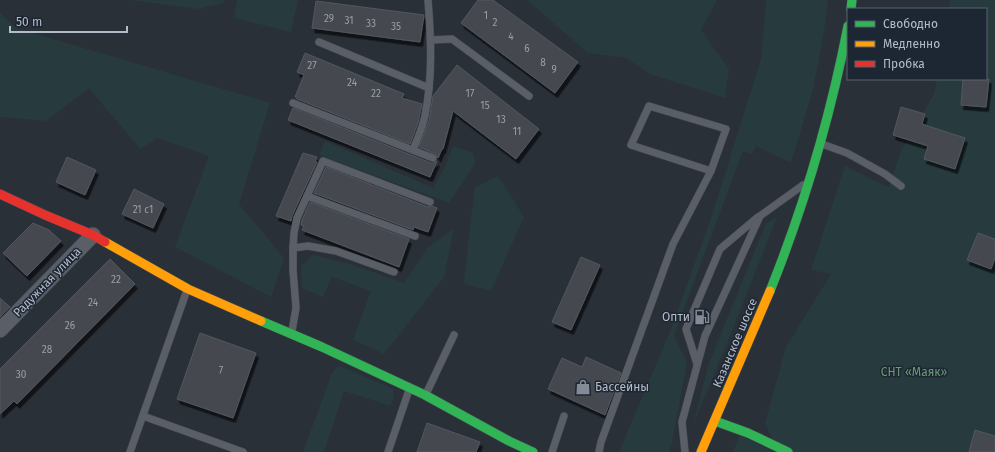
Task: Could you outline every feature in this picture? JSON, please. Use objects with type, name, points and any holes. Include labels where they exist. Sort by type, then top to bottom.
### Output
[{"type":"street","name":"Казанское шоссе","points":[[701,452],[756,325],[789,242],[810,181],[832,101],[847,31]]},
{"type":"street","points":[[0,194],[93,235],[188,289],[322,347],[425,395],[507,446],[533,452]]},
{"type":"street","name":"Радужная улица","points":[[0,330],[93,235]]},
{"type":"street","points":[[715,422],[748,433],[788,452]]},
{"type":"lane","points":[[413,150],[425,116],[429,88],[431,40],[428,0]]},
{"type":"lane","points":[[431,40],[452,39],[529,96]]},
{"type":"lane","points":[[319,42],[429,88]]},
{"type":"lane","points":[[293,103],[433,158]]},
{"type":"lane","points":[[599,452],[604,434],[673,244],[711,171],[726,128],[650,106],[631,145],[711,171]]},
{"type":"lane","points":[[820,144],[847,153],[885,174],[901,186]]},
{"type":"lane","points":[[292,334],[296,308],[293,270],[294,233],[297,218],[323,161],[430,202]]},
{"type":"lane","points":[[698,364],[686,329],[720,249],[760,216],[810,181]]},
{"type":"lane","points":[[307,196],[415,236]]},
{"type":"lane","points":[[685,452],[682,422],[705,336],[760,216]]},
{"type":"lane","points":[[293,248],[308,246],[336,252],[394,272]]},
{"type":"lane","points":[[130,452],[188,289]]},
{"type":"lane","points":[[425,395],[454,335]]},
{"type":"lane","points":[[388,452],[410,388]]},
{"type":"lane","points":[[143,416],[243,452]]},
{"type":"lane","points":[[552,452],[564,416]]},
{"type":"green space","points":[[129,0],[225,0],[223,3],[199,9]]},
{"type":"green space","points":[[237,0],[298,0],[291,32],[234,18]]},
{"type":"green space","points":[[527,0],[717,0],[701,30],[729,69],[725,98],[650,74],[626,58],[588,53]]},
{"type":"green space","points":[[766,0],[828,0],[824,32],[813,90],[791,163],[756,146],[752,154],[743,151],[674,335],[687,363],[669,452],[619,452],[671,329],[711,218],[761,59]]},
{"type":"green space","name":"СНТ «Маяк»","points":[[950,0],[995,0],[995,452],[778,452],[765,423],[786,347],[831,274],[811,270],[845,166],[889,187],[901,151],[934,94],[937,80],[987,80],[987,8],[948,8]]},
{"type":"green space","points":[[0,13],[16,28],[270,103],[239,204],[284,258],[271,297],[175,247],[209,156],[157,138],[140,149],[89,88],[46,121],[0,117]]},
{"type":"green space","points":[[325,141],[433,188],[444,169],[453,146],[473,153],[475,163],[449,203],[319,155]]},
{"type":"green space","points":[[498,176],[524,217],[491,291],[464,284],[475,187]]},
{"type":"green space","points":[[777,217],[693,425],[709,363],[766,223]]},
{"type":"green space","points":[[454,228],[444,277],[384,354],[353,340],[371,291],[332,277],[323,297],[302,288],[301,266],[313,255],[353,265],[404,283],[428,247]]},
{"type":"green space","points":[[340,366],[393,389],[394,395],[391,406],[344,391],[324,452],[303,452],[332,373],[337,367]]},
{"type":"green space","points":[[740,435],[773,452],[733,452]]},
{"type":"building","points":[[478,0],[493,0],[578,62],[555,93],[461,23]]},
{"type":"building","points":[[316,1],[424,15],[420,42],[312,28]]},
{"type":"building","points":[[305,53],[404,94],[402,98],[422,104],[418,123],[410,144],[297,99],[297,97],[295,97],[304,75],[297,72]]},
{"type":"building","points":[[457,65],[539,129],[516,159],[453,111],[443,149],[438,158],[437,155],[419,147],[429,121],[433,96]]},
{"type":"building","points":[[989,79],[986,107],[961,105],[963,80]]},
{"type":"building","points":[[901,107],[925,114],[922,124],[965,138],[955,169],[924,159],[928,146],[893,135]]},
{"type":"building","points":[[293,108],[431,163],[437,161],[430,177],[288,120]]},
{"type":"building","points":[[303,153],[317,157],[315,161],[317,162],[291,221],[276,216]]},
{"type":"building","points":[[67,157],[96,170],[85,195],[56,182]]},
{"type":"building","points":[[326,167],[428,207],[432,206],[437,208],[428,232],[414,227],[413,230],[314,193]]},
{"type":"building","points":[[134,189],[164,204],[153,228],[122,214]]},
{"type":"building","points":[[310,202],[409,239],[399,267],[302,230],[304,226],[301,225],[302,220]]},
{"type":"building","points":[[33,223],[49,230],[61,241],[27,276],[3,253]]},
{"type":"building","points":[[978,233],[995,239],[995,258],[991,269],[967,260]]},
{"type":"building","points":[[581,257],[600,265],[571,330],[552,322]]},
{"type":"building","points":[[110,259],[135,284],[17,404],[14,401],[0,414],[0,369]]},
{"type":"building","points":[[0,298],[10,307],[0,317]]},
{"type":"building","points":[[200,333],[256,353],[233,418],[177,399]]},
{"type":"building","points":[[586,357],[621,373],[605,415],[548,389],[562,358],[582,367]]},
{"type":"building","points":[[427,423],[480,442],[476,452],[417,452]]},
{"type":"building","points":[[975,430],[995,436],[995,452],[969,452]]},
{"type":"traffic: fast","points":[[851,8],[852,0]]},
{"type":"traffic: fast","points":[[770,291],[794,226],[825,127],[847,31]]},
{"type":"traffic: fast","points":[[261,321],[322,347],[425,395],[509,441],[533,452]]},
{"type":"traffic: fast","points":[[715,421],[748,433],[788,452]]},
{"type":"traffic: slow","points":[[105,242],[188,289],[261,321]]},
{"type":"traffic: slow","points":[[701,452],[770,291]]},
{"type":"traffic: jam","points":[[0,194],[93,235],[105,242]]},
{"type":"place","name":"Опти","points":[[702,317]]},
{"type":"place","name":"Бассейны","points":[[583,387]]}]
